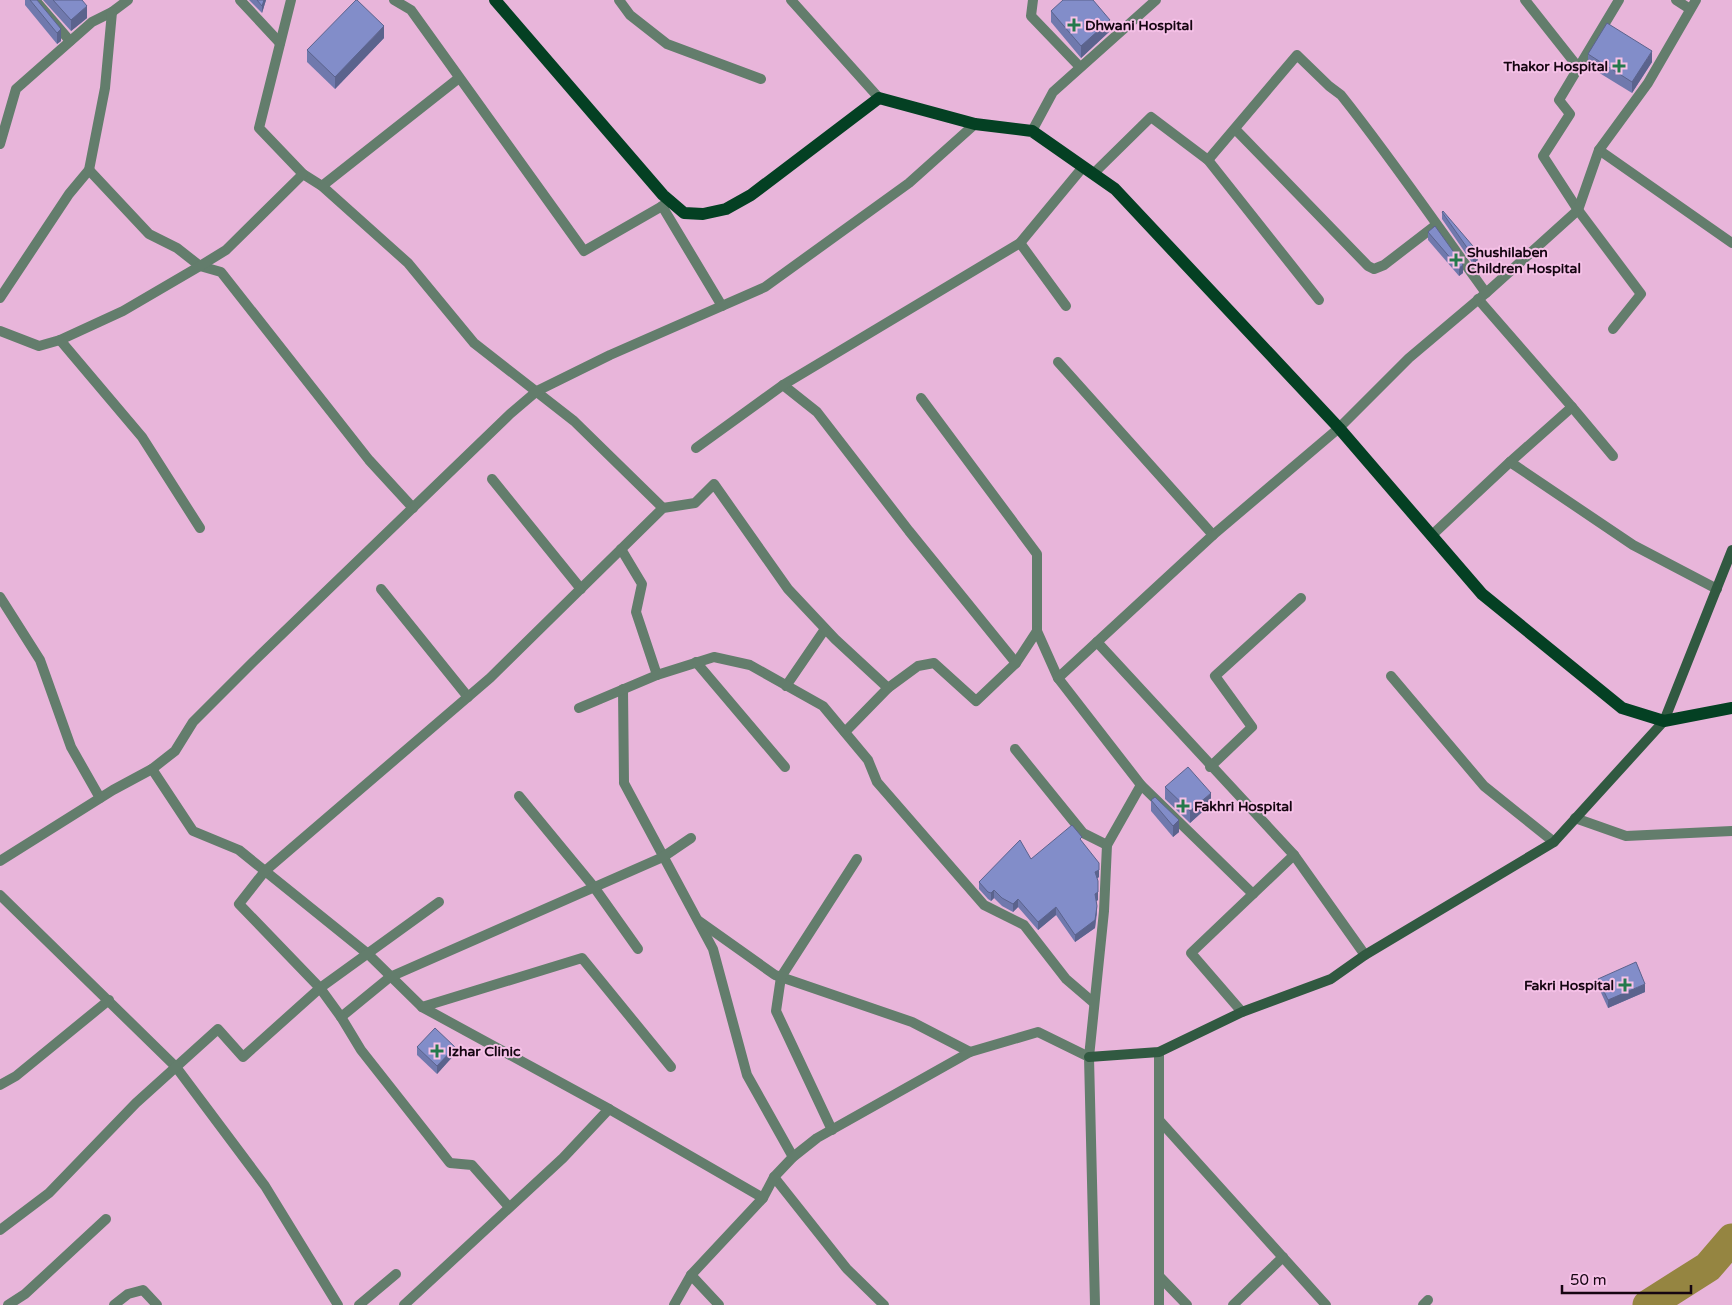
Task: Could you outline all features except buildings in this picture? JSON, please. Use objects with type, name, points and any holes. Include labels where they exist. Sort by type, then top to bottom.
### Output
[{"type":"main road","points":[[495,0],[663,194],[666,204],[684,213],[702,214],[726,209],[751,196],[879,98],[975,124],[1032,131],[1115,189],[1339,428],[1482,594],[1622,708],[1664,721],[1732,708]]},
{"type":"main road","points":[[1089,1057],[1160,1052],[1242,1012],[1331,979],[1365,956],[1554,842],[1664,721],[1732,550]]},
{"type":"street","points":[[35,0],[70,41]]},
{"type":"street","points":[[0,144],[16,89],[92,22],[112,12],[128,0]]},
{"type":"street","points":[[240,0],[280,43]]},
{"type":"street","points":[[291,0],[259,128],[303,174],[322,186],[408,263],[474,343],[574,421],[663,508]]},
{"type":"street","points":[[394,0],[410,10],[584,251],[666,204],[722,306]]},
{"type":"street","points":[[620,0],[630,15],[667,44],[761,78]]},
{"type":"street","points":[[791,0],[879,98]]},
{"type":"street","points":[[1032,0],[1031,16],[1080,67]]},
{"type":"street","points":[[1032,131],[1053,92],[1156,0]]},
{"type":"street","points":[[1525,0],[1578,67]]},
{"type":"street","points":[[1613,329],[1641,294],[1578,210],[1543,156],[1570,114],[1559,100],[1619,0]]},
{"type":"street","points":[[1058,678],[1213,535],[1339,428],[1409,358],[1578,210],[1599,150],[1648,83],[1693,5],[1676,0]]},
{"type":"street","points":[[0,298],[69,194],[89,170],[105,88],[112,12]]},
{"type":"street","points":[[1208,160],[1297,55],[1341,95],[1413,190],[1482,296],[1613,456]]},
{"type":"street","points":[[322,186],[459,78]]},
{"type":"street","points":[[696,448],[783,385],[1020,243],[1088,171],[1151,117],[1208,160],[1320,300]]},
{"type":"street","points":[[0,861],[100,798],[152,769],[175,751],[194,722],[253,662],[510,414],[537,391],[610,355],[765,287],[910,182],[975,124]]},
{"type":"street","points":[[1235,129],[1368,266],[1374,269],[1384,265],[1436,225]]},
{"type":"street","points":[[1599,150],[1732,243]]},
{"type":"street","points":[[89,170],[149,234],[177,248],[200,266],[221,272],[369,460],[413,508]]},
{"type":"street","points":[[0,331],[39,346],[60,340],[123,311],[226,250],[303,174]]},
{"type":"street","points":[[1020,243],[1066,306]]},
{"type":"street","points":[[60,340],[142,437],[200,528]]},
{"type":"street","points":[[1058,362],[1213,535]]},
{"type":"street","points":[[783,385],[817,412],[909,531],[1016,663]]},
{"type":"street","points":[[921,398],[1037,554],[1037,631],[1058,678],[1142,785],[1253,894]]},
{"type":"street","points":[[1431,536],[1572,407]]},
{"type":"street","points":[[1510,462],[1633,546],[1716,589]]},
{"type":"street","points":[[492,480],[581,589]]},
{"type":"street","points":[[509,1207],[472,1165],[450,1163],[361,1050],[341,1017],[320,988],[239,904],[265,871],[490,678],[663,508],[695,503],[714,484],[788,589],[825,629],[888,688]]},
{"type":"street","points":[[621,549],[642,584],[636,612],[657,675]]},
{"type":"street","points":[[381,589],[468,697]]},
{"type":"street","points":[[0,598],[40,660],[71,747],[100,798]]},
{"type":"street","points":[[1210,767],[1252,727],[1215,676],[1301,598]]},
{"type":"street","points":[[786,686],[825,629]]},
{"type":"street","points":[[845,732],[888,688],[918,666],[934,663],[976,701],[1016,663],[1037,631]]},
{"type":"street","points":[[1097,642],[1210,767],[1294,855],[1365,956]]},
{"type":"street","points":[[579,708],[657,675],[714,657],[750,665],[823,706],[868,760],[877,782],[984,905],[1024,925],[1066,979],[1094,1003]]},
{"type":"street","points":[[696,662],[786,768]]},
{"type":"street","points":[[1391,676],[1484,786],[1554,842]]},
{"type":"street","points":[[623,689],[624,783],[713,949],[747,1074],[793,1157]]},
{"type":"street","points":[[1014,749],[1083,833],[1107,845]]},
{"type":"street","points":[[152,769],[194,831],[239,850],[368,954],[422,1006],[609,1109],[763,1198]]},
{"type":"street","points":[[1095,1305],[1089,1057],[1104,911],[1107,845],[1142,785]]},
{"type":"street","points":[[519,796],[594,887],[638,949]]},
{"type":"street","points":[[1575,818],[1626,836],[1732,831]]},
{"type":"street","points":[[341,1017],[390,977],[663,857],[691,838]]},
{"type":"street","points":[[1242,1012],[1191,953],[1294,855]]},
{"type":"street","points":[[832,1130],[776,1011],[781,977],[857,859]]},
{"type":"street","points":[[0,895],[176,1067],[265,1186],[338,1305]]},
{"type":"street","points":[[0,1230],[49,1193],[136,1103],[218,1028],[243,1057],[320,988],[439,902]]},
{"type":"street","points":[[696,919],[775,975],[912,1022],[970,1052]]},
{"type":"street","points":[[422,1006],[582,958],[671,1067]]},
{"type":"street","points":[[0,1084],[16,1076],[109,1000]]},
{"type":"street","points":[[674,1305],[692,1275],[763,1198],[774,1177],[793,1157],[817,1138],[970,1052],[1038,1032],[1089,1057]]},
{"type":"street","points":[[1159,1305],[1160,1052]]},
{"type":"street","points":[[404,1305],[563,1158],[609,1109]]},
{"type":"street","points":[[1159,1120],[1326,1305]]},
{"type":"street","points":[[774,1177],[847,1269],[884,1305]]},
{"type":"street","points":[[8,1305],[25,1294],[106,1219]]},
{"type":"street","points":[[1233,1305],[1283,1257]]},
{"type":"street","points":[[359,1305],[396,1274]]},
{"type":"street","points":[[692,1275],[719,1305]]},
{"type":"street","points":[[1159,1276],[1187,1305]]},
{"type":"street","points":[[114,1305],[128,1294],[143,1290],[157,1305]]},
{"type":"waterway","points":[[1648,1305],[1708,1267],[1732,1239]]},
{"type":"place","name":"Dhwani Hospital","points":[[1074,25]]},
{"type":"place","name":"Thakor Hospital","points":[[1619,66]]},
{"type":"place","name":"Shushilaben Children Hospital","points":[[1456,260]]},
{"type":"place","name":"Fakhri Hospital","points":[[1183,806]]},
{"type":"place","name":"Fakri Hospital","points":[[1625,985]]},
{"type":"place","name":"Izhar Clinic","points":[[437,1051]]}]
